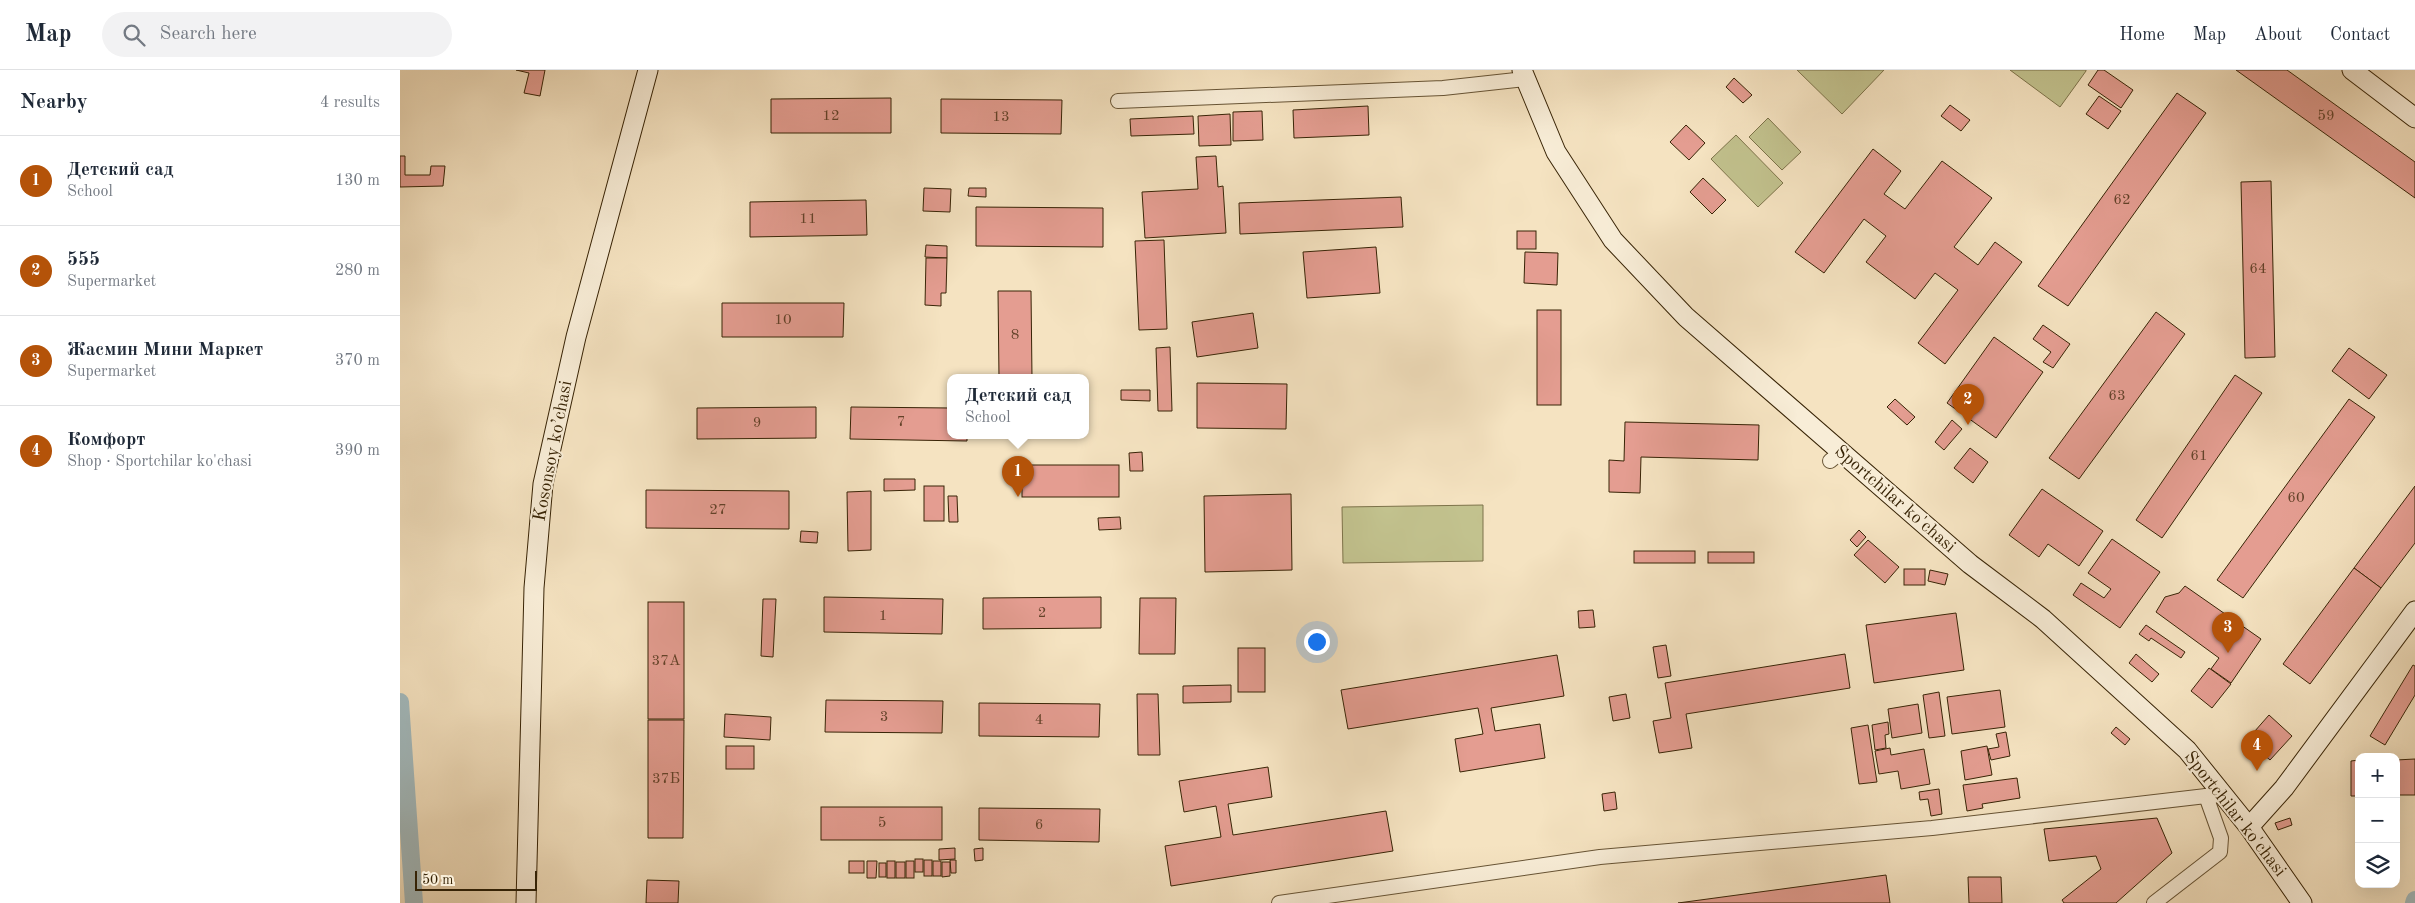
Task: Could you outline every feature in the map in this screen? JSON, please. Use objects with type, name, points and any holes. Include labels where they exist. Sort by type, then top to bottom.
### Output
[{"type":"street","name":"Kosonsoy ko’chasi","points":[[526,903],[535,568],[543,484],[576,338],[648,70]]},
{"type":"street","points":[[2352,70],[2415,118]]},
{"type":"street","points":[[1118,100],[1443,88],[1523,74]]},
{"type":"street","name":"Sportchilar ko'chasi","points":[[1523,74],[1556,152],[1612,240],[1686,317],[1835,457],[1976,569],[2043,619],[2187,750],[2215,796],[2249,827],[2302,903]]},
{"type":"street","points":[[2249,827],[2284,788],[2415,611]]},
{"type":"street","points":[[1279,903],[1600,857],[1932,828],[2215,796],[2221,838],[2220,852],[2154,903]]},
{"type":"green space","points":[[1797,70],[1884,70],[1842,114]]},
{"type":"green space","points":[[2010,70],[2086,70],[2086,71],[2060,107]]},
{"type":"green space","points":[[1768,118],[1801,152],[1782,170],[1749,137]]},
{"type":"green space","points":[[1736,135],[1783,183],[1758,207],[1711,159]]},
{"type":"green space","points":[[1483,505],[1483,561],[1343,563],[1342,507]]},
{"type":"building","points":[[516,70],[545,70],[540,96],[524,93],[529,73]]},
{"type":"building","points":[[2098,70],[2104,70],[2133,90],[2121,108],[2088,85]]},
{"type":"building","points":[[2236,70],[2287,70],[2415,162],[2415,198]]},
{"type":"building","points":[[1734,78],[1752,95],[1743,103],[1726,87]]},
{"type":"building","points":[[2177,93],[2206,113],[2068,306],[2038,286]]},
{"type":"building","points":[[2099,96],[2121,111],[2108,129],[2086,114]]},
{"type":"building","points":[[891,98],[891,133],[771,133],[771,99]]},
{"type":"building","points":[[941,99],[1062,100],[1061,134],[941,133]]},
{"type":"building","points":[[1950,105],[1970,120],[1961,131],[1941,116]]},
{"type":"building","points":[[1368,106],[1369,135],[1294,138],[1293,110]]},
{"type":"building","points":[[1262,111],[1263,140],[1233,141],[1233,112]]},
{"type":"building","points":[[1230,114],[1231,145],[1199,146],[1198,116]]},
{"type":"building","points":[[1193,116],[1194,134],[1131,136],[1130,119]]},
{"type":"building","points":[[1686,125],[1705,143],[1689,160],[1670,142]]},
{"type":"building","points":[[1873,149],[1901,171],[1884,194],[1905,209],[1942,161],[1992,198],[1954,247],[1978,265],[1995,242],[2022,262],[1945,364],[1918,343],[1958,290],[1935,273],[1915,299],[1866,262],[1886,236],[1864,219],[1824,273],[1795,252]]},
{"type":"building","points":[[400,156],[405,156],[405,175],[430,175],[431,166],[445,166],[443,186],[400,187]]},
{"type":"building","points":[[1216,156],[1218,187],[1223,186],[1226,233],[1145,238],[1142,192],[1198,189],[1196,157]]},
{"type":"building","points":[[1703,178],[1726,200],[1712,214],[1690,192]]},
{"type":"building","points":[[2271,181],[2275,357],[2245,358],[2241,182]]},
{"type":"building","points":[[924,188],[951,189],[950,212],[923,211]]},
{"type":"building","points":[[969,188],[986,188],[986,197],[968,196]]},
{"type":"building","points":[[1401,197],[1403,227],[1240,234],[1239,203]]},
{"type":"building","points":[[866,200],[867,235],[750,237],[750,202]]},
{"type":"building","points":[[976,207],[1103,208],[1103,247],[976,246]]},
{"type":"building","points":[[1517,231],[1536,231],[1536,249],[1517,249]]},
{"type":"building","points":[[1164,240],[1167,329],[1139,330],[1135,241]]},
{"type":"building","points":[[926,245],[947,246],[947,258],[925,257]]},
{"type":"building","points":[[1376,247],[1380,293],[1307,298],[1303,252]]},
{"type":"building","points":[[1525,252],[1558,253],[1557,285],[1524,283]]},
{"type":"building","points":[[926,258],[947,258],[946,293],[941,293],[941,306],[925,305]]},
{"type":"building","points":[[998,291],[1031,291],[1032,374],[999,374]]},
{"type":"building","points":[[722,303],[844,303],[843,337],[722,337]]},
{"type":"building","points":[[1537,310],[1561,310],[1561,405],[1537,405]]},
{"type":"building","points":[[2156,312],[2185,334],[2079,479],[2049,458]]},
{"type":"building","points":[[1253,313],[1258,348],[1197,357],[1192,322]]},
{"type":"building","points":[[2043,325],[2070,344],[2053,368],[2043,362],[2051,352],[2033,339]]},
{"type":"building","points":[[1994,337],[2043,372],[1996,438],[1947,403]]},
{"type":"building","points":[[1170,347],[1172,411],[1158,411],[1156,348]]},
{"type":"building","points":[[2349,348],[2387,375],[2369,399],[2332,371]]},
{"type":"building","points":[[2235,375],[2262,393],[2162,538],[2136,520]]},
{"type":"building","points":[[1197,383],[1287,384],[1286,429],[1197,428]]},
{"type":"building","points":[[1121,390],[1150,390],[1150,401],[1121,400]]},
{"type":"building","points":[[1895,399],[1915,417],[1907,425],[1887,407]]},
{"type":"building","points":[[2349,399],[2375,417],[2243,598],[2217,580]]},
{"type":"building","points":[[816,407],[816,438],[697,439],[697,408]]},
{"type":"building","points":[[851,407],[947,408],[947,439],[967,439],[967,441],[850,439]]},
{"type":"building","points":[[1952,420],[1962,429],[1944,450],[1935,442]]},
{"type":"building","points":[[1625,422],[1759,425],[1758,460],[1641,457],[1640,493],[1609,492],[1609,460],[1624,461]]},
{"type":"building","points":[[1970,448],[1988,462],[1973,483],[1954,468]]},
{"type":"building","points":[[1142,452],[1143,471],[1130,471],[1129,453]]},
{"type":"building","points":[[1022,465],[1119,465],[1119,497],[1022,497]]},
{"type":"building","points":[[884,479],[915,479],[915,490],[884,491]]},
{"type":"building","points":[[924,486],[944,486],[944,521],[924,521]]},
{"type":"building","points":[[2415,486],[2415,543],[2381,588],[2354,568]]},
{"type":"building","points":[[2042,489],[2103,531],[2079,566],[2048,544],[2039,557],[2009,535]]},
{"type":"building","points":[[646,490],[789,491],[789,529],[646,528]]},
{"type":"building","points":[[871,491],[871,550],[848,551],[847,492]]},
{"type":"building","points":[[1291,494],[1292,570],[1205,572],[1204,496]]},
{"type":"building","points":[[948,496],[957,496],[958,522],[949,522]]},
{"type":"building","points":[[1120,517],[1121,529],[1099,530],[1098,518]]},
{"type":"building","points":[[1859,530],[1866,537],[1857,547],[1850,540]]},
{"type":"building","points":[[801,531],[818,532],[817,543],[800,542]]},
{"type":"building","points":[[2112,539],[2160,572],[2120,628],[2073,595],[2081,583],[2104,598],[2111,589],[2088,573]]},
{"type":"building","points":[[1868,540],[1899,567],[1885,583],[1854,555]]},
{"type":"building","points":[[1634,551],[1695,551],[1695,563],[1634,563]]},
{"type":"building","points":[[1708,552],[1754,552],[1754,563],[1708,563]]},
{"type":"building","points":[[2354,568],[2381,588],[2310,684],[2283,664]]},
{"type":"building","points":[[1904,569],[1925,569],[1925,585],[1904,585]]},
{"type":"building","points":[[1930,570],[1948,574],[1945,585],[1928,581]]},
{"type":"building","points":[[2185,586],[2261,639],[2231,683],[2211,669],[2219,658],[2156,612],[2165,597],[2179,593]]},
{"type":"building","points":[[824,597],[943,599],[942,634],[824,632]]},
{"type":"building","points":[[1101,597],[1101,628],[983,629],[983,598]]},
{"type":"building","points":[[1140,598],[1176,598],[1175,654],[1139,654]]},
{"type":"building","points":[[763,599],[776,599],[773,657],[761,656]]},
{"type":"building","points":[[648,602],[684,602],[684,719],[648,719]]},
{"type":"building","points":[[1593,610],[1595,627],[1579,628],[1578,611]]},
{"type":"building","points":[[1956,613],[1964,670],[1874,683],[1866,625]]},
{"type":"building","points":[[2146,625],[2185,652],[2181,658],[2151,638],[2149,641],[2139,634]]},
{"type":"building","points":[[1666,645],[1671,676],[1658,678],[1653,647]]},
{"type":"building","points":[[1238,648],[1265,648],[1265,692],[1238,692]]},
{"type":"building","points":[[1845,654],[1850,688],[1686,714],[1692,748],[1659,753],[1653,721],[1671,718],[1665,683]]},
{"type":"building","points":[[2136,654],[2159,674],[2152,682],[2129,663]]},
{"type":"building","points":[[1557,655],[1564,696],[1491,708],[1495,731],[1540,724],[1545,758],[1460,772],[1455,739],[1483,734],[1478,708],[1348,729],[1341,690]]},
{"type":"building","points":[[2413,665],[2415,666],[2415,695],[2385,745],[2370,736]]},
{"type":"building","points":[[2209,668],[2231,684],[2212,708],[2191,691]]},
{"type":"building","points":[[1231,685],[1231,702],[1183,703],[1183,686]]},
{"type":"building","points":[[2000,690],[2005,727],[1952,734],[1947,697]]},
{"type":"building","points":[[1939,692],[1945,736],[1929,738],[1923,695]]},
{"type":"building","points":[[1137,694],[1158,694],[1160,755],[1138,755]]},
{"type":"building","points":[[1626,694],[1630,718],[1613,721],[1609,697]]},
{"type":"building","points":[[826,700],[943,701],[942,733],[825,732]]},
{"type":"building","points":[[979,703],[1100,704],[1099,737],[979,736]]},
{"type":"building","points":[[1918,704],[1922,733],[1892,738],[1888,709]]},
{"type":"building","points":[[725,714],[771,717],[770,740],[724,737]]},
{"type":"building","points":[[2269,715],[2292,736],[2270,760],[2247,740]]},
{"type":"building","points":[[648,720],[684,720],[683,838],[648,838]]},
{"type":"building","points":[[1888,722],[1889,734],[1885,735],[1886,748],[1875,750],[1872,725]]},
{"type":"building","points":[[1868,725],[1877,782],[1859,784],[1851,728]]},
{"type":"building","points":[[2116,727],[2130,739],[2125,745],[2111,733]]},
{"type":"building","points":[[2006,732],[2010,756],[1991,760],[1988,749],[1999,747],[1996,734]]},
{"type":"building","points":[[726,746],[754,746],[754,769],[726,769]]},
{"type":"building","points":[[1987,746],[1992,775],[1965,780],[1961,751]]},
{"type":"building","points":[[1890,748],[1891,755],[1924,749],[1930,784],[1901,789],[1898,771],[1879,774],[1875,751]]},
{"type":"building","points":[[2415,759],[2415,795],[2400,795],[2400,760]]},
{"type":"building","points":[[2355,760],[2355,796],[2351,796],[2351,761]]},
{"type":"building","points":[[1268,767],[1272,797],[1228,804],[1233,835],[1386,811],[1393,851],[1171,886],[1165,846],[1221,837],[1216,806],[1184,812],[1179,781]]},
{"type":"building","points":[[2017,778],[2020,798],[1982,804],[1983,808],[1967,811],[1963,785]]},
{"type":"building","points":[[1939,789],[1942,814],[1931,816],[1928,799],[1920,800],[1919,792]]},
{"type":"building","points":[[1615,792],[1617,809],[1604,811],[1602,794]]},
{"type":"building","points":[[821,807],[942,807],[942,840],[821,840]]},
{"type":"building","points":[[979,808],[1100,809],[1099,842],[979,840]]},
{"type":"building","points":[[2157,818],[2172,853],[2116,903],[2064,903],[2062,900],[2101,869],[2096,856],[2049,861],[2044,829]]},
{"type":"building","points":[[2290,818],[2292,825],[2278,830],[2275,823]]},
{"type":"building","points":[[955,848],[955,859],[939,860],[939,849]]},
{"type":"building","points":[[983,848],[983,860],[975,861],[974,849]]},
{"type":"building","points":[[915,859],[923,859],[923,872],[915,872]]},
{"type":"building","points":[[924,860],[932,860],[932,876],[924,876]]},
{"type":"building","points":[[950,860],[956,860],[956,873],[951,873]]},
{"type":"building","points":[[849,861],[864,861],[864,873],[849,873]]},
{"type":"building","points":[[867,861],[877,861],[876,878],[867,878]]},
{"type":"building","points":[[887,861],[895,861],[895,878],[887,878]]},
{"type":"building","points":[[906,861],[914,861],[914,878],[906,878]]},
{"type":"building","points":[[933,861],[941,861],[941,876],[933,876]]},
{"type":"building","points":[[896,862],[905,862],[905,878],[896,878]]},
{"type":"building","points":[[942,862],[950,862],[950,876],[942,877]]},
{"type":"building","points":[[879,863],[886,863],[886,877],[879,877]]},
{"type":"building","points":[[1886,875],[1890,903],[1678,903]]},
{"type":"building","points":[[1968,877],[2001,877],[2002,903],[1969,903]]},
{"type":"building","points":[[647,880],[679,881],[678,903],[646,903]]},
{"type":"waterway","points":[[400,702],[414,903]]},
{"type":"place","name":"555","points":[[1968,425]]},
{"type":"place","name":"Детский сад","points":[[1018,497]]},
{"type":"place","name":"Жасмин Мини Маркет","points":[[2228,653]]},
{"type":"place","name":"Комфорт","points":[[2257,771]]}]
